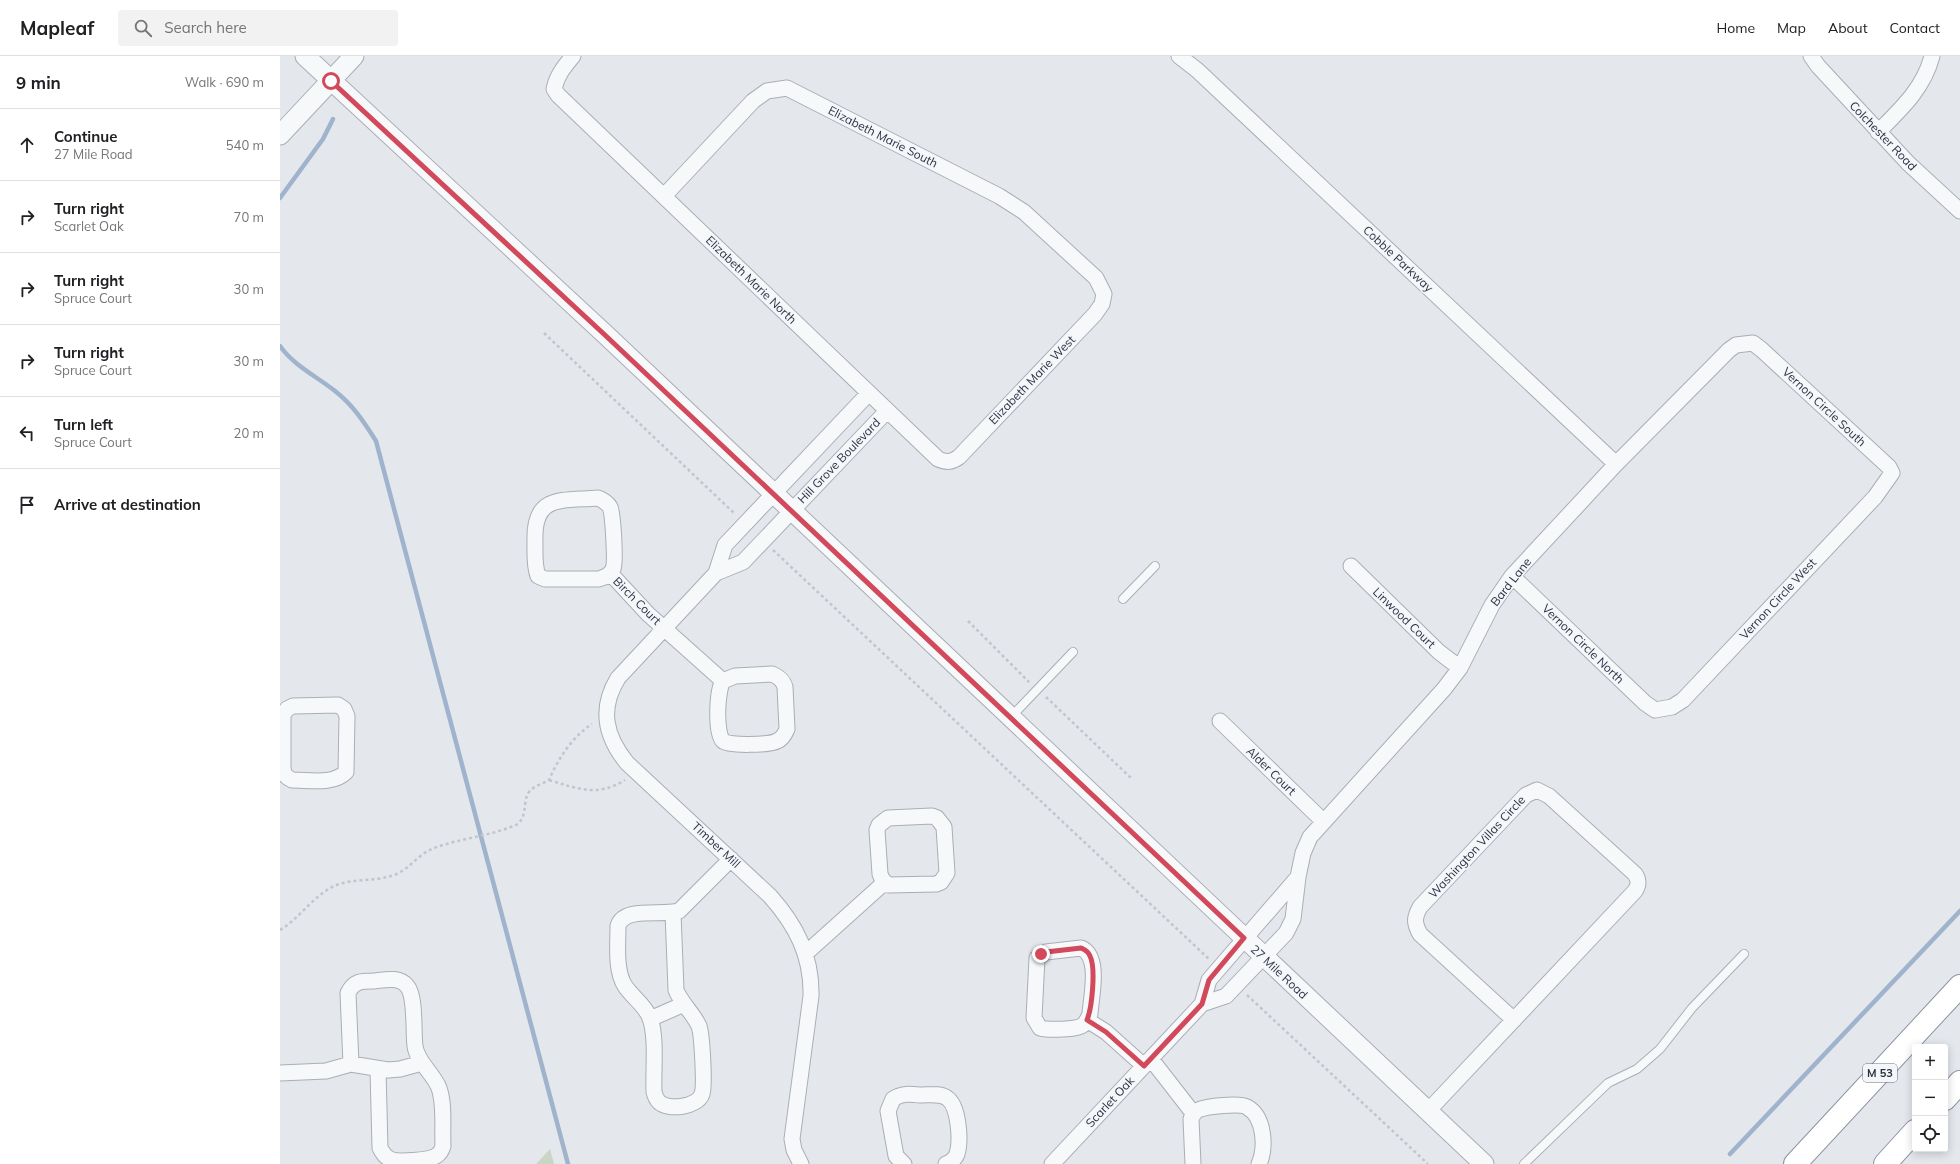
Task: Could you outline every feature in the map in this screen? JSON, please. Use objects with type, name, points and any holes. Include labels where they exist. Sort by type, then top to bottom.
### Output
[{"type":"highway","name":"M 53","points":[[1795,1164],[1960,986]]},
{"type":"highway","points":[[1948,1096],[1960,1082]]},
{"type":"highway","points":[[1885,1164],[1912,1134]]},
{"type":"street","name":"27 Mile Road","points":[[305,56],[612,342],[1484,1164]]},
{"type":"street","points":[[280,134],[354,56]]},
{"type":"street","name":"Elizabeth Marie North","points":[[573,56],[561,69],[556,78],[554,89],[558,95],[938,459],[944,462],[952,461]]},
{"type":"street","name":"Cobble Parkway","points":[[1179,56],[1197,70],[1616,464]]},
{"type":"street","name":"Colchester Road","points":[[1811,56],[1818,66],[1878,132],[1960,211]]},
{"type":"street","points":[[1878,132],[1906,104],[1923,81],[1932,56]]},
{"type":"street","name":"Elizabeth Marie South","points":[[664,196],[753,100],[767,91],[787,88],[999,196],[1024,212],[1096,278],[1104,294]]},
{"type":"street","name":"Elizabeth Marie West","points":[[952,461],[959,457],[1096,314],[1102,304],[1104,294]]},
{"type":"street","name":"Bard Lane","points":[[1264,958],[1286,933],[1293,919],[1298,877],[1310,837],[1444,689],[1460,668],[1492,605],[1512,576],[1616,464],[1729,350],[1736,345],[1753,343]]},
{"type":"street","name":"Vernon Circle South","points":[[1753,343],[1889,467],[1892,473]]},
{"type":"street","points":[[772,494],[869,393]]},
{"type":"street","name":"Hill Grove Boulevard","points":[[791,511],[887,410]]},
{"type":"street","name":"Vernon Circle West","points":[[1655,710],[1672,707],[1684,700],[1875,497],[1892,473]]},
{"type":"street","name":"Timber Mill","points":[[716,573],[725,545],[772,494]]},
{"type":"street","name":"Birch Court","points":[[598,498],[605,500],[613,515],[615,563],[610,574],[599,579],[544,579],[538,576],[536,569],[534,526],[541,510],[556,502],[598,498]]},
{"type":"street","name":"Timber Mill","points":[[791,511],[743,562],[716,573],[618,678],[611,690],[606,715],[612,740],[618,752],[638,773],[731,859],[783,911],[800,938],[811,982],[811,996],[792,1139],[794,1150],[801,1164]]},
{"type":"street","name":"Linwood Court","points":[[1351,566],[1439,652],[1460,668]]},
{"type":"street","name":"Birch Court","points":[[610,574],[648,614],[722,681]]},
{"type":"street","name":"Vernon Circle North","points":[[1512,576],[1645,703],[1655,710]]},
{"type":"street","points":[[772,674],[778,676],[783,681],[785,687],[787,729],[781,739],[776,742],[731,744],[723,741],[719,734],[718,693],[722,681],[735,676],[772,674]]},
{"type":"street","points":[[338,705],[344,709],[347,716],[346,772],[340,778],[333,780],[292,780],[282,776],[283,715],[287,709],[293,706],[338,705]]},
{"type":"street","name":"Alder Court","points":[[1220,721],[1323,821]]},
{"type":"street","name":"Washington Villas Circle","points":[[1428,1111],[1514,1020],[1638,886],[1635,874],[1549,796],[1537,790],[1526,795],[1420,907],[1415,915],[1415,925],[1420,934],[1514,1020]]},
{"type":"street","points":[[932,816],[937,818],[944,827],[947,874],[945,878],[936,884],[892,886],[884,883],[880,874],[877,830],[879,825],[888,818],[932,816]]},
{"type":"street","points":[[673,913],[674,981],[679,997],[699,1028],[702,1039],[703,1092],[696,1103],[690,1105],[666,1106],[660,1104],[656,1099],[654,1092],[652,1031],[650,1019],[643,1006],[625,986],[622,980],[620,972],[619,921],[629,914],[673,913],[685,907],[731,859]]},
{"type":"street","name":"Bard Lane","points":[[1244,938],[1268,913],[1298,877]]},
{"type":"street","points":[[805,954],[884,883]]},
{"type":"street","name":"Scarlet Oak","points":[[1052,1164],[1202,1004],[1209,980],[1244,938]]},
{"type":"street","points":[[1081,948],[1086,950],[1090,955],[1093,964],[1093,980],[1090,1014],[1087,1020],[1083,1025],[1078,1027],[1045,1029],[1040,1028],[1036,1024],[1034,1018],[1036,964],[1037,958],[1041,954],[1046,952],[1081,948]]},
{"type":"street","name":"Scarlet Oak","points":[[1202,1004],[1226,996],[1264,958]]},
{"type":"street","points":[[351,1064],[348,993],[352,986],[359,981],[394,979],[402,981],[411,991],[415,1047],[422,1063],[434,1080],[441,1099],[443,1146],[441,1152],[428,1159],[394,1161],[383,1154],[380,1148],[378,1070]]},
{"type":"street","points":[[650,1019],[684,1004]]},
{"type":"street","points":[[1087,1020],[1148,1062],[1193,1113]]},
{"type":"street","points":[[280,1073],[326,1071],[351,1064],[378,1070],[400,1069],[422,1063]]},
{"type":"street","points":[[899,1163],[896,1156],[888,1110],[890,1104],[898,1095],[904,1094],[941,1096],[948,1099],[957,1111],[957,1154],[954,1159],[946,1164]]},
{"type":"street","points":[[1192,1164],[1191,1119],[1193,1113],[1203,1108],[1239,1105],[1247,1107],[1254,1112],[1259,1119],[1262,1146],[1259,1164]]},
{"type":"lane","points":[[1123,599],[1155,566]]},
{"type":"lane","points":[[1010,718],[1073,652]]},
{"type":"lane","points":[[1524,1164],[1608,1083],[1637,1068],[1660,1049],[1692,1008],[1744,954]]},
{"type":"path","points":[[544,333],[740,517]]},
{"type":"path","points":[[770,547],[1213,963]]},
{"type":"path","points":[[968,621],[1020,673]]},
{"type":"path","points":[[1056,707],[1131,778]]},
{"type":"path","points":[[280,930],[298,917],[322,893],[334,886],[393,875],[404,870],[432,849],[518,824],[524,818],[527,794],[532,789],[549,780],[555,766],[573,741],[590,726],[606,715]]},
{"type":"path","points":[[549,780],[579,789],[605,790],[618,785],[638,773]]},
{"type":"path","points":[[1243,991],[1428,1164]]},
{"type":"green space","points":[[550,1149],[554,1164],[536,1164]]},
{"type":"waterway","points":[[280,198],[323,139],[333,119]]},
{"type":"waterway","points":[[280,346],[298,365],[335,391],[347,402],[353,408],[376,441],[568,1164]]},
{"type":"waterway","points":[[1730,1154],[1960,911]]},
{"type":"route","points":[[331,81],[606,336],[1244,938],[1209,980],[1202,1004],[1144,1066],[1106,1032],[1096,1024],[1087,1020],[1090,1014],[1093,964],[1090,955],[1086,950],[1081,948],[1046,952],[1041,954]]}]
